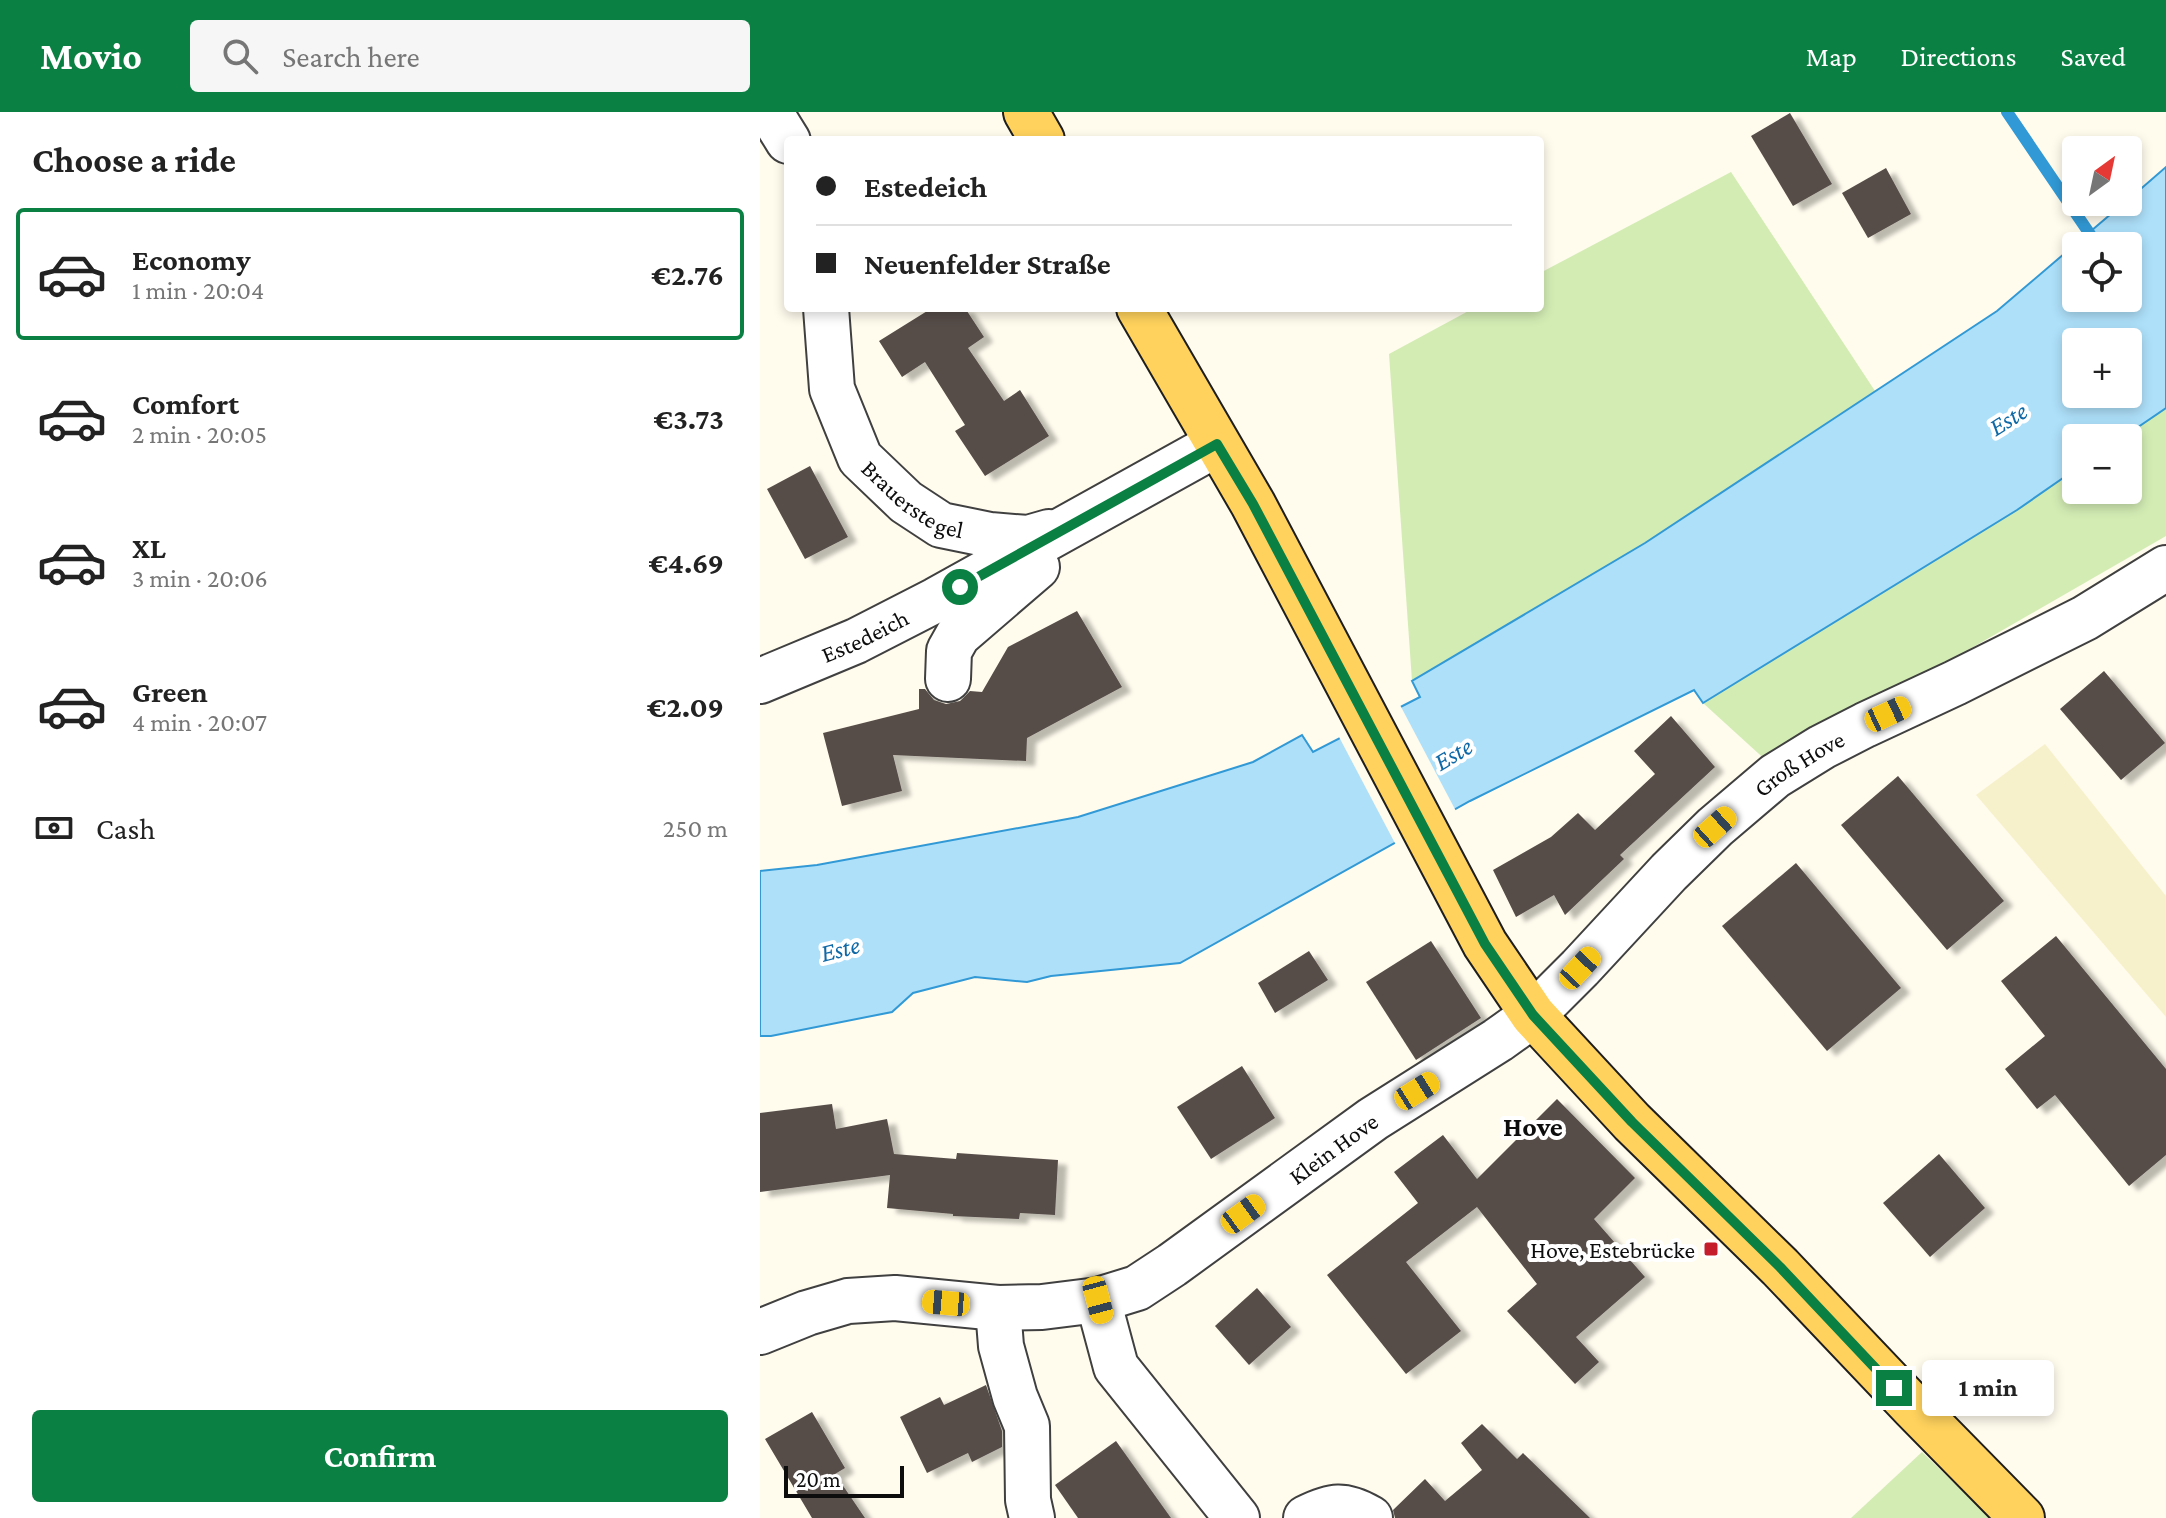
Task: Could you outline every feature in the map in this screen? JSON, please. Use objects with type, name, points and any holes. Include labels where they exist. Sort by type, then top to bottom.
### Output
[{"type":"main road","points":[[1026,112],[1040,136]]},
{"type":"main road","points":[[1141,312],[1253,504],[1485,944],[1533,1015],[1632,1122],[1780,1267],[2022,1518]]},
{"type":"street","points":[[770,112],[785,136]]},
{"type":"street","name":"Brauerstegel","points":[[826,312],[832,389],[860,458],[906,502],[941,525],[990,535],[1028,538],[1078,523]]},
{"type":"street","name":"Estedeich","points":[[760,681],[856,641],[1078,523],[1217,444]]},
{"type":"street","points":[[948,679],[949,651],[958,635],[1122,497]]},
{"type":"street","name":"Groß Hove","points":[[1533,1015],[1669,872],[1775,776],[1865,725],[2085,618],[2166,568]]},
{"type":"street","name":"Klein Hove","points":[[760,1332],[848,1301],[895,1298],[998,1308],[1042,1307],[1098,1300],[1137,1288],[1373,1119],[1533,1015]]},
{"type":"street","points":[[1098,1300],[1116,1367],[1237,1518]]},
{"type":"street","points":[[998,1308],[1001,1346],[1015,1397],[1027,1426],[1028,1500],[1032,1518]]},
{"type":"street","points":[[1306,1518],[1321,1510],[1348,1507],[1370,1518]]},
{"type":"shaded area","points":[[2045,744],[2166,896],[2166,1017],[1976,795]]},
{"type":"green space","points":[[1731,172],[1875,391],[1645,543],[1412,681],[1389,354],[1467,312],[1544,312],[1544,271]]},
{"type":"green space","points":[[2166,408],[2166,536],[1770,764],[1703,703],[2017,510],[2062,479],[2062,504],[2142,504],[2142,424]]},
{"type":"green space","points":[[1922,1452],[1990,1518],[1851,1518]]},
{"type":"water","name":"Este","points":[[2166,167],[2166,408],[2142,424],[2062,424],[2062,479],[2017,510],[1703,703],[1694,690],[1470,801],[1180,963],[1051,976],[1027,982],[975,977],[913,993],[892,1012],[760,1036],[760,871],[817,865],[1078,817],[1253,762],[1302,735],[1313,752],[1420,697],[1412,681],[1645,543],[1997,311],[2062,256],[2062,312],[2142,312],[2142,232],[2090,232],[2109,216],[2142,216],[2142,188]]},
{"type":"pier","points":[[1399,703],[1457,813],[1397,847],[1338,735]]},
{"type":"building","points":[[1790,113],[1832,184],[1793,206],[1751,136]]},
{"type":"building","points":[[1886,168],[1911,214],[1868,238],[1842,193]]},
{"type":"building","points":[[926,312],[968,312],[984,337],[968,348],[1004,401],[1020,390],[1049,436],[985,476],[955,431],[965,425],[925,362],[902,377],[879,341]]},
{"type":"building","points":[[810,466],[848,537],[805,559],[767,489]]},
{"type":"building","points":[[1077,611],[1122,687],[1027,738],[1026,761],[893,755],[902,791],[842,806],[823,733],[919,709],[919,689],[925,689],[934,700],[946,704],[960,701],[970,691],[982,692],[1008,647]]},
{"type":"building","points":[[2104,671],[2165,743],[2121,780],[2060,709]]},
{"type":"building","points":[[1671,716],[1715,767],[1620,855],[1624,859],[1565,915],[1554,895],[1516,917],[1493,870],[1551,837],[1578,813],[1595,830],[1655,774],[1634,751]]},
{"type":"building","points":[[1898,776],[2004,901],[1947,950],[1841,825]]},
{"type":"building","points":[[1796,863],[1901,988],[1827,1051],[1722,926]]},
{"type":"building","points":[[2056,936],[2166,1069],[2166,1155],[2129,1186],[2055,1095],[2037,1109],[2005,1069],[2045,1036],[2001,981]]},
{"type":"building","points":[[1431,941],[1481,1018],[1416,1060],[1366,982]]},
{"type":"building","points":[[1309,951],[1328,980],[1275,1013],[1258,983]]},
{"type":"building","points":[[1242,1066],[1275,1118],[1211,1159],[1177,1107]]},
{"type":"building","points":[[1557,1099],[1635,1178],[1594,1219],[1645,1277],[1576,1337],[1599,1362],[1575,1384],[1507,1311],[1537,1284],[1477,1207],[1406,1262],[1461,1331],[1406,1374],[1327,1275],[1418,1203],[1394,1172],[1443,1135],[1477,1179]]},
{"type":"building","points":[[832,1104],[836,1129],[887,1119],[894,1154],[956,1159],[957,1153],[1058,1160],[1055,1215],[1020,1213],[1019,1219],[953,1216],[887,1208],[890,1175],[760,1192],[760,1113]]},
{"type":"building","points":[[1939,1154],[1985,1208],[1930,1257],[1883,1203]]},
{"type":"building","points":[[1257,1288],[1291,1327],[1249,1365],[1215,1326]]},
{"type":"building","points":[[986,1385],[1002,1431],[1002,1447],[972,1462],[968,1453],[927,1473],[900,1417],[940,1397],[944,1405]]},
{"type":"building","points":[[812,1412],[845,1468],[835,1474],[865,1518],[812,1518],[765,1439]]},
{"type":"building","points":[[1482,1424],[1517,1459],[1523,1453],[1590,1518],[1395,1518],[1393,1510],[1425,1479],[1445,1501],[1482,1470],[1461,1443]]},
{"type":"building","points":[[1116,1441],[1171,1518],[1078,1518],[1055,1485]]},
{"type":"waterway","points":[[2007,112],[2088,232]]},
{"type":"place","name":"Hove, Estebrücke","points":[[1711,1249]]},
{"type":"district","name":"Hove","points":[[1533,1126]]},
{"type":"route","points":[[960,587],[1217,444],[1253,504],[1485,944],[1533,1015],[1632,1122],[1780,1267],[1894,1388]]}]
